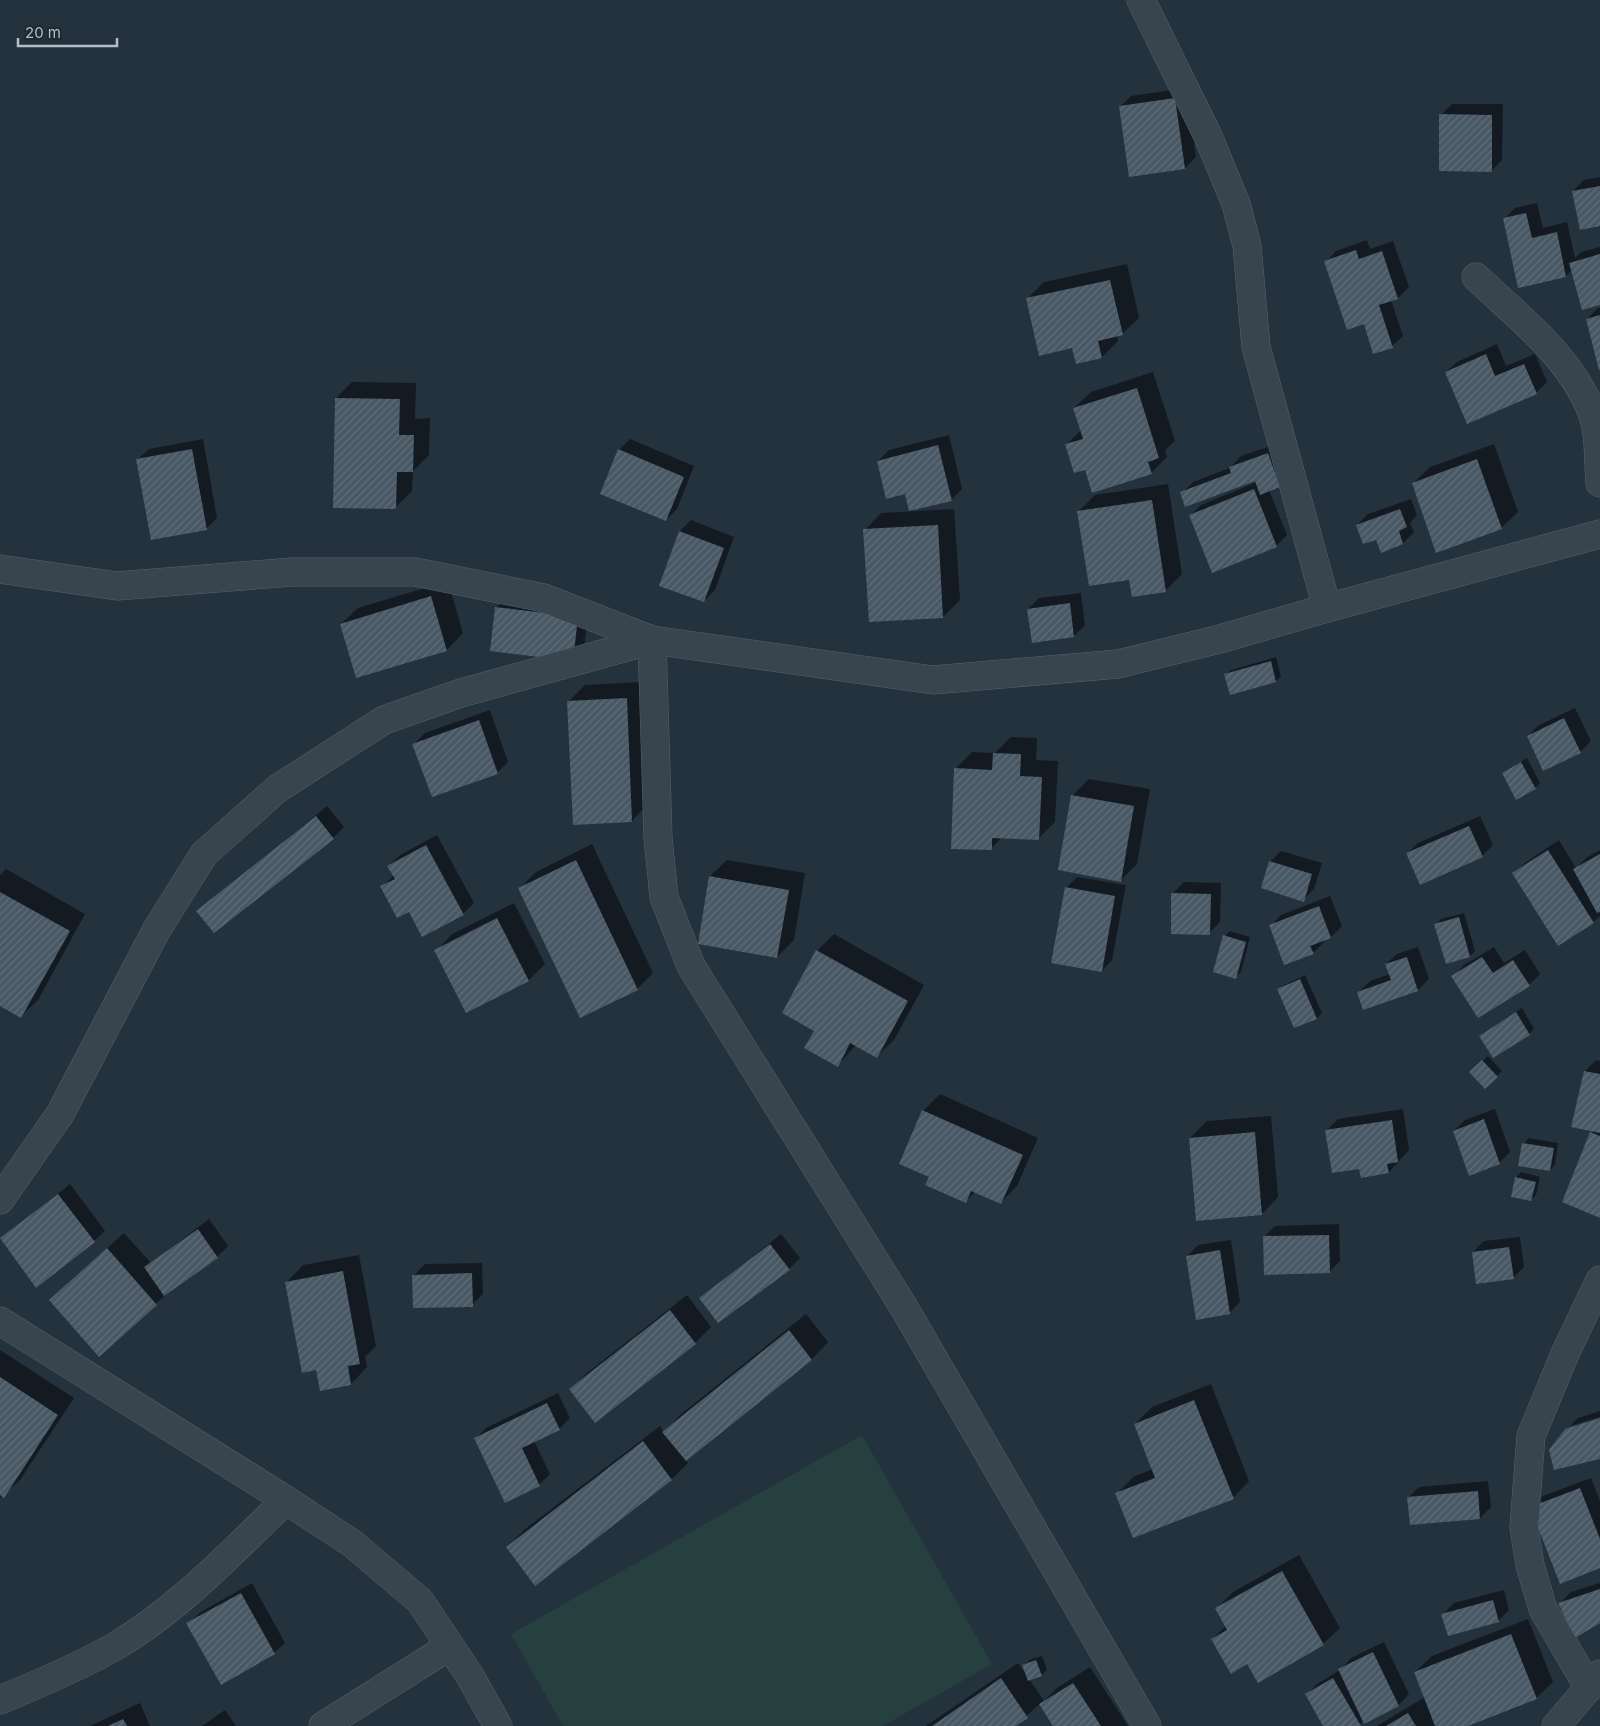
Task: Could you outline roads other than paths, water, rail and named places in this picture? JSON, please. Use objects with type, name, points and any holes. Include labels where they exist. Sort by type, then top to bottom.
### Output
[{"type":"street","points":[[1141,0],[1208,136],[1236,204],[1248,246],[1256,348],[1327,608]]},
{"type":"street","points":[[1476,277],[1553,350],[1577,384],[1592,412],[1600,483]]},
{"type":"street","points":[[0,569],[117,586],[292,572],[416,572],[544,598],[652,640],[933,680],[1118,664],[1220,640],[1327,608],[1600,534]]},
{"type":"street","points":[[0,1200],[60,1114],[157,929],[204,854],[277,789],[384,720],[461,693],[652,640]]},
{"type":"street","points":[[652,640],[658,838],[664,898],[691,966],[903,1306],[1146,1726]]},
{"type":"street","points":[[1556,1726],[1595,1681],[1543,1609],[1530,1565],[1524,1527],[1531,1436],[1564,1356],[1600,1280]]},
{"type":"street","points":[[0,1321],[353,1544],[420,1602],[450,1646],[498,1726]]},
{"type":"street","points":[[0,1700],[60,1675],[114,1647],[151,1621],[218,1566],[286,1500]]},
{"type":"street","points":[[324,1726],[450,1646]]}]
